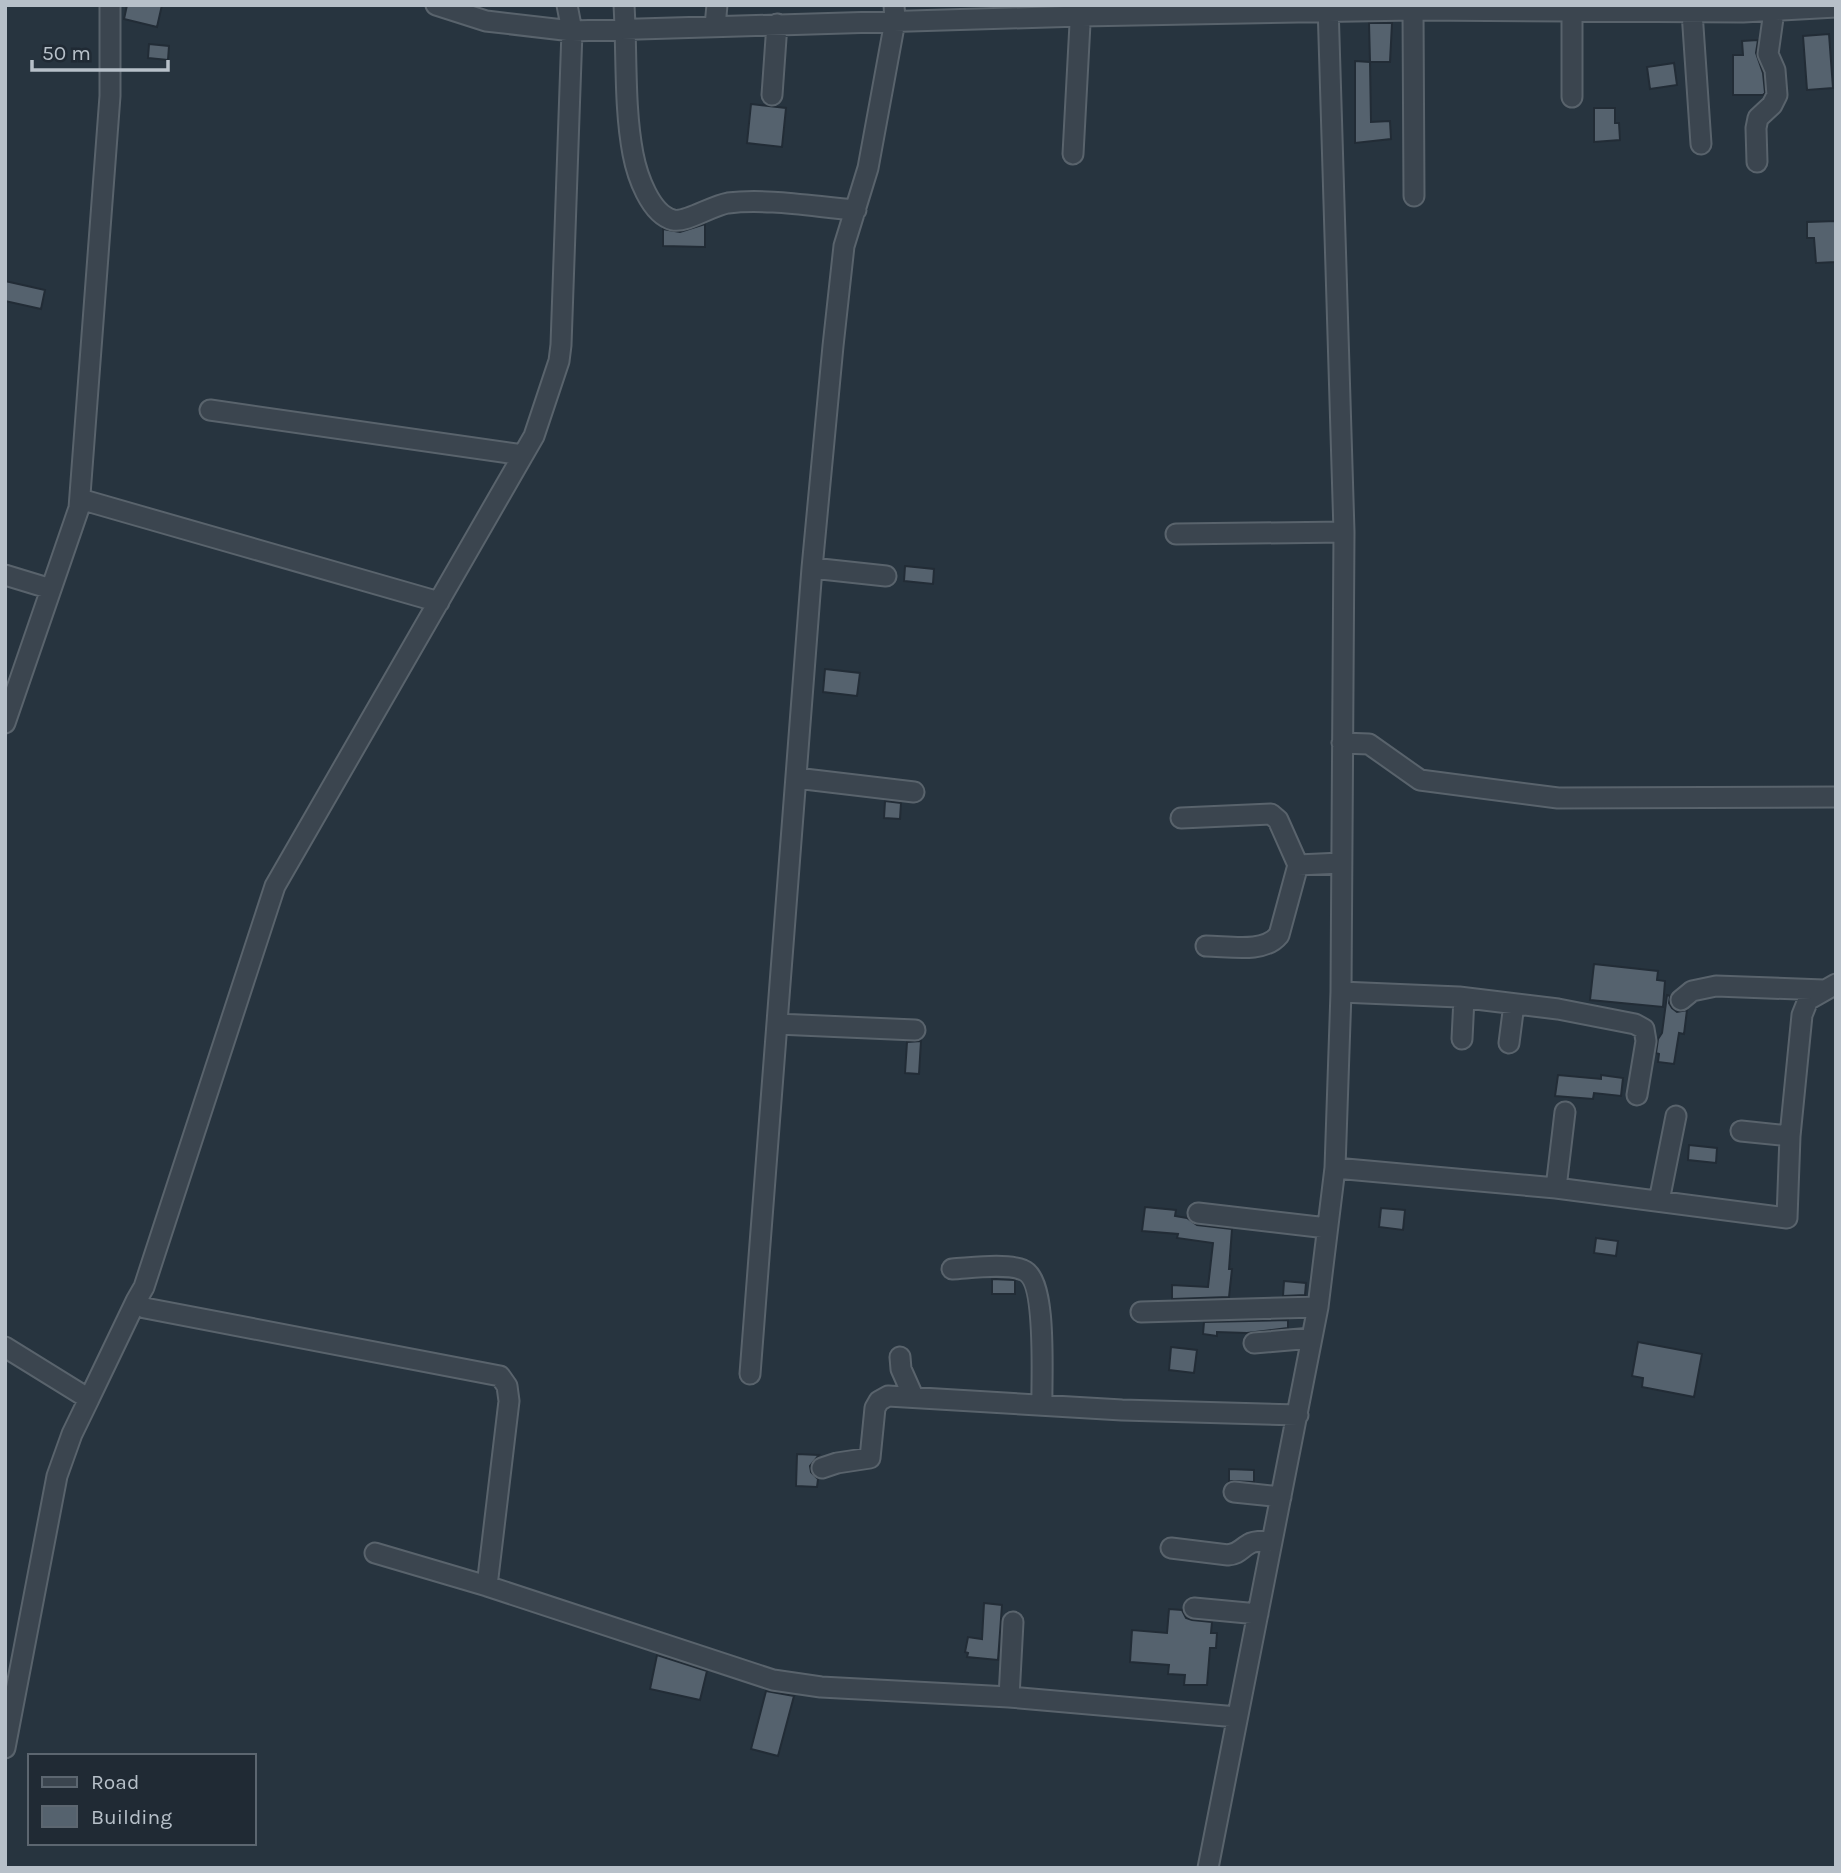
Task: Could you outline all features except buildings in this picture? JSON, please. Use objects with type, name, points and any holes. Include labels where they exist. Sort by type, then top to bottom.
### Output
[{"type":"street","points":[[5,723],[79,508],[110,96],[110,5]]},
{"type":"street","points":[[436,5],[486,21],[572,30],[777,24],[895,13],[1328,9],[1692,12],[1836,7]]},
{"type":"street","points":[[5,1748],[57,1476],[72,1434],[144,1287],[275,886],[534,436],[559,361],[572,30],[567,5]]},
{"type":"street","points":[[624,5],[633,157],[647,195],[657,210],[671,220],[683,221],[706,209],[746,201],[856,210]]},
{"type":"street","points":[[715,26],[717,5]]},
{"type":"street","points":[[1208,1868],[1318,1307],[1335,1168],[1340,992],[1344,533],[1328,9]]},
{"type":"street","points":[[1413,10],[1414,196]]},
{"type":"street","points":[[1073,154],[1081,11]]},
{"type":"street","points":[[1572,11],[1572,97]]},
{"type":"street","points":[[1757,162],[1758,118],[1772,105],[1777,95],[1775,70],[1768,54],[1774,11]]},
{"type":"street","points":[[1692,12],[1701,144]]},
{"type":"street","points":[[750,1374],[812,568],[844,246],[868,168],[895,13]]},
{"type":"street","points":[[772,94],[777,24]]},
{"type":"street","points":[[210,410],[523,455]]},
{"type":"street","points":[[80,499],[439,602]]},
{"type":"street","points":[[1176,534],[1344,533]]},
{"type":"street","points":[[812,568],[886,576]]},
{"type":"street","points":[[5,575],[51,589]]},
{"type":"street","points":[[1342,743],[1369,744],[1420,779],[1558,798],[1836,797]]},
{"type":"street","points":[[796,778],[914,792]]},
{"type":"street","points":[[1181,818],[1271,814],[1278,820],[1298,865],[1279,935],[1273,943],[1264,946],[1206,946]]},
{"type":"street","points":[[1298,865],[1341,863]]},
{"type":"street","points":[[1681,1000],[1692,991],[1716,986],[1830,987]]},
{"type":"street","points":[[1335,1168],[1556,1188],[1787,1218],[1790,1136],[1802,1015],[1808,1000],[1830,987]]},
{"type":"street","points":[[1340,992],[1514,1003],[1635,1024],[1644,1029],[1646,1041],[1637,1095]]},
{"type":"street","points":[[1461,1039],[1464,998]]},
{"type":"street","points":[[1509,1043],[1514,1003]]},
{"type":"street","points":[[777,1024],[915,1030]]},
{"type":"street","points":[[1556,1188],[1565,1112]]},
{"type":"street","points":[[1660,1201],[1676,1116]]},
{"type":"street","points":[[1741,1131],[1790,1136]]},
{"type":"street","points":[[1198,1213],[1328,1228]]},
{"type":"street","points":[[952,1269],[1010,1268],[1024,1270],[1034,1279],[1040,1308],[1042,1405]]},
{"type":"street","points":[[136,1301],[145,1308],[500,1376],[507,1386],[509,1401],[487,1586]]},
{"type":"street","points":[[1141,1312],[1318,1307]]},
{"type":"street","points":[[1254,1343],[1312,1338]]},
{"type":"street","points":[[5,1347],[89,1399]]},
{"type":"street","points":[[900,1357],[901,1369],[913,1396]]},
{"type":"street","points":[[822,1468],[870,1458],[873,1422],[879,1401],[888,1396],[1122,1410],[1298,1415]]},
{"type":"street","points":[[1234,1492],[1281,1497]]},
{"type":"street","points":[[1171,1548],[1228,1555],[1237,1554],[1249,1544],[1272,1541]]},
{"type":"street","points":[[375,1553],[487,1586],[773,1680],[855,1689],[1009,1697],[1237,1717]]},
{"type":"street","points":[[1194,1608],[1258,1614]]},
{"type":"street","points":[[1009,1697],[1013,1622]]}]
